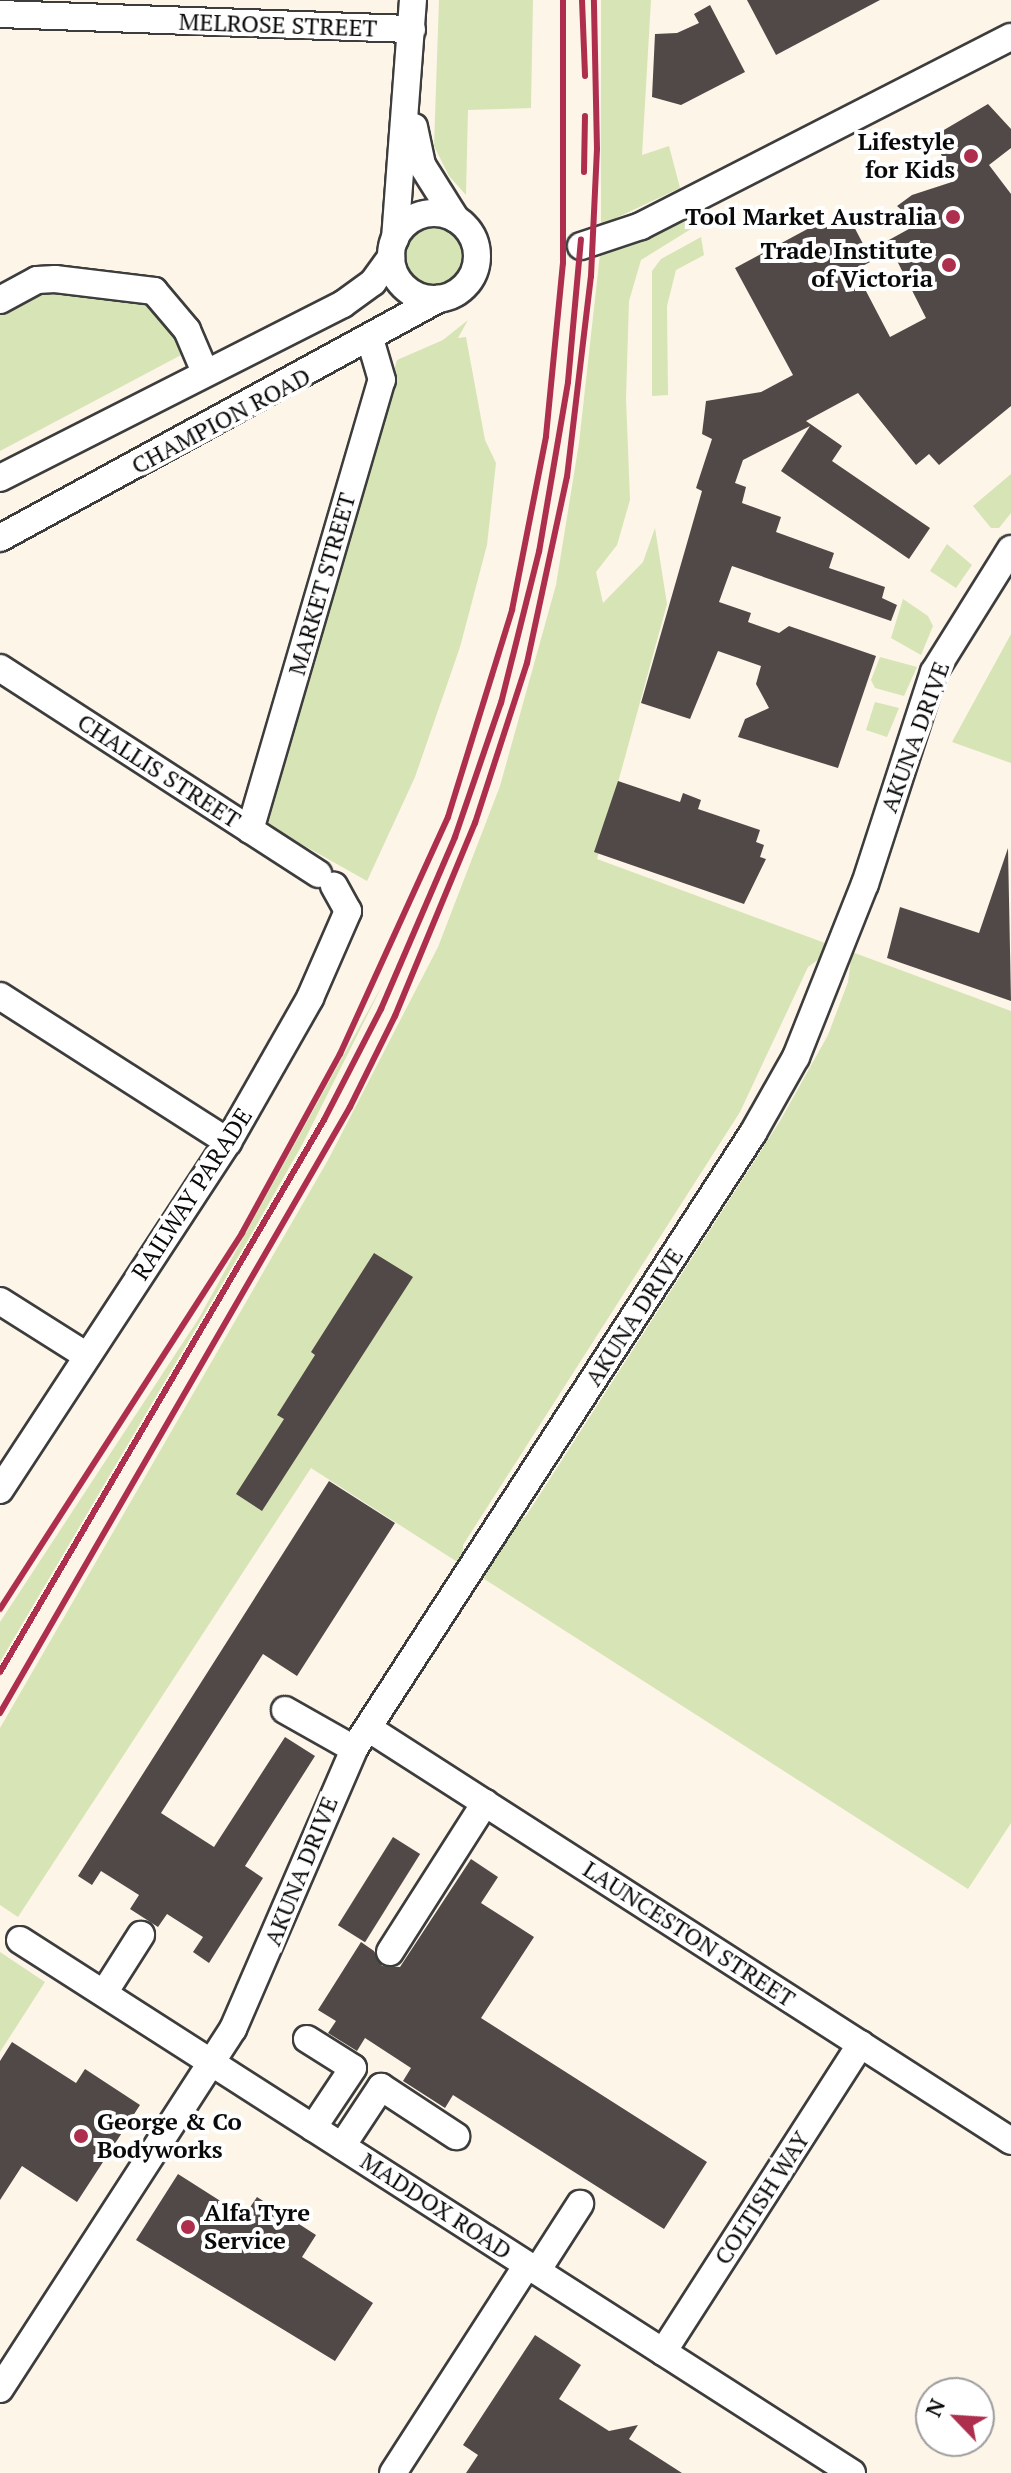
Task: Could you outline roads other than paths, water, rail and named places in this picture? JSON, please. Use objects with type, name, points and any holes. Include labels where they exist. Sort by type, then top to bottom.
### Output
[{"type":"street","points":[[409,88],[418,156],[456,219],[474,240],[476,264],[466,285],[439,299],[406,288],[393,248],[409,88],[413,0]]},
{"type":"street","name":"MELROSE STREET","points":[[0,14],[147,10],[412,29]]},
{"type":"street","points":[[581,246],[641,226],[1007,47]]},
{"type":"street","points":[[393,248],[406,223],[424,214],[456,219]]},
{"type":"street","name":"CHAMPION ROAD","points":[[0,478],[343,304],[373,282],[393,248]]},
{"type":"street","points":[[0,300],[46,280],[154,291],[187,330],[205,372]]},
{"type":"street","name":"CHAMPION ROAD","points":[[0,538],[439,299]]},
{"type":"street","name":"MARKET STREET","points":[[250,830],[381,385],[382,367],[370,339]]},
{"type":"street","name":"AKUNA DRIVE","points":[[0,2389],[212,2063],[248,2001],[314,1834],[361,1738],[753,1133],[796,1057],[865,884],[934,672],[1011,549]]},
{"type":"street","name":"CHALLIS STREET","points":[[0,668],[326,880]]},
{"type":"street","name":"RAILWAY PARADE","points":[[0,1490],[228,1142],[310,998],[348,911],[326,880]]},
{"type":"street","points":[[0,996],[228,1142]]},
{"type":"street","points":[[0,1301],[87,1356]]},
{"type":"street","name":"LAUNCESTON STREET","points":[[285,1710],[361,1738],[485,1803],[1011,2141]]},
{"type":"street","points":[[390,1952],[485,1803]]},
{"type":"street","points":[[104,1993],[141,1935]]},
{"type":"street","name":"MADDOX ROAD","points":[[20,1940],[663,2352],[841,2470]]},
{"type":"street","points":[[307,2039],[353,2068],[313,2128]]},
{"type":"street","name":"COLTISH WAY","points":[[663,2352],[861,2044]]},
{"type":"street","points":[[342,2146],[381,2087],[456,2136]]},
{"type":"street","points":[[393,2473],[532,2268],[580,2204]]},
{"type":"railway","points":[[0,1609],[242,1233],[340,1054],[448,817],[512,610],[546,436],[563,263],[563,0]]},
{"type":"railway","points":[[582,0],[585,76]]},
{"type":"railway","points":[[0,1713],[350,1107],[395,1016],[475,823],[527,663],[567,477],[591,276],[597,149],[594,0]]},
{"type":"railway","points":[[584,172],[585,116]]},
{"type":"railway","points":[[0,1672],[324,1120],[381,1009],[455,837],[501,703],[539,552],[568,382],[581,240]]},
{"type":"place","name":"Lifestyle for Kids","points":[[971,156]]},
{"type":"place","name":"Tool Market Australia","points":[[953,217]]},
{"type":"place","name":"Trade Institute of Victoria","points":[[949,265]]},
{"type":"place","name":"George & Co Bodyworks","points":[[81,2136]]},
{"type":"place","name":"Alfa Tyre Service","points":[[188,2227]]}]
